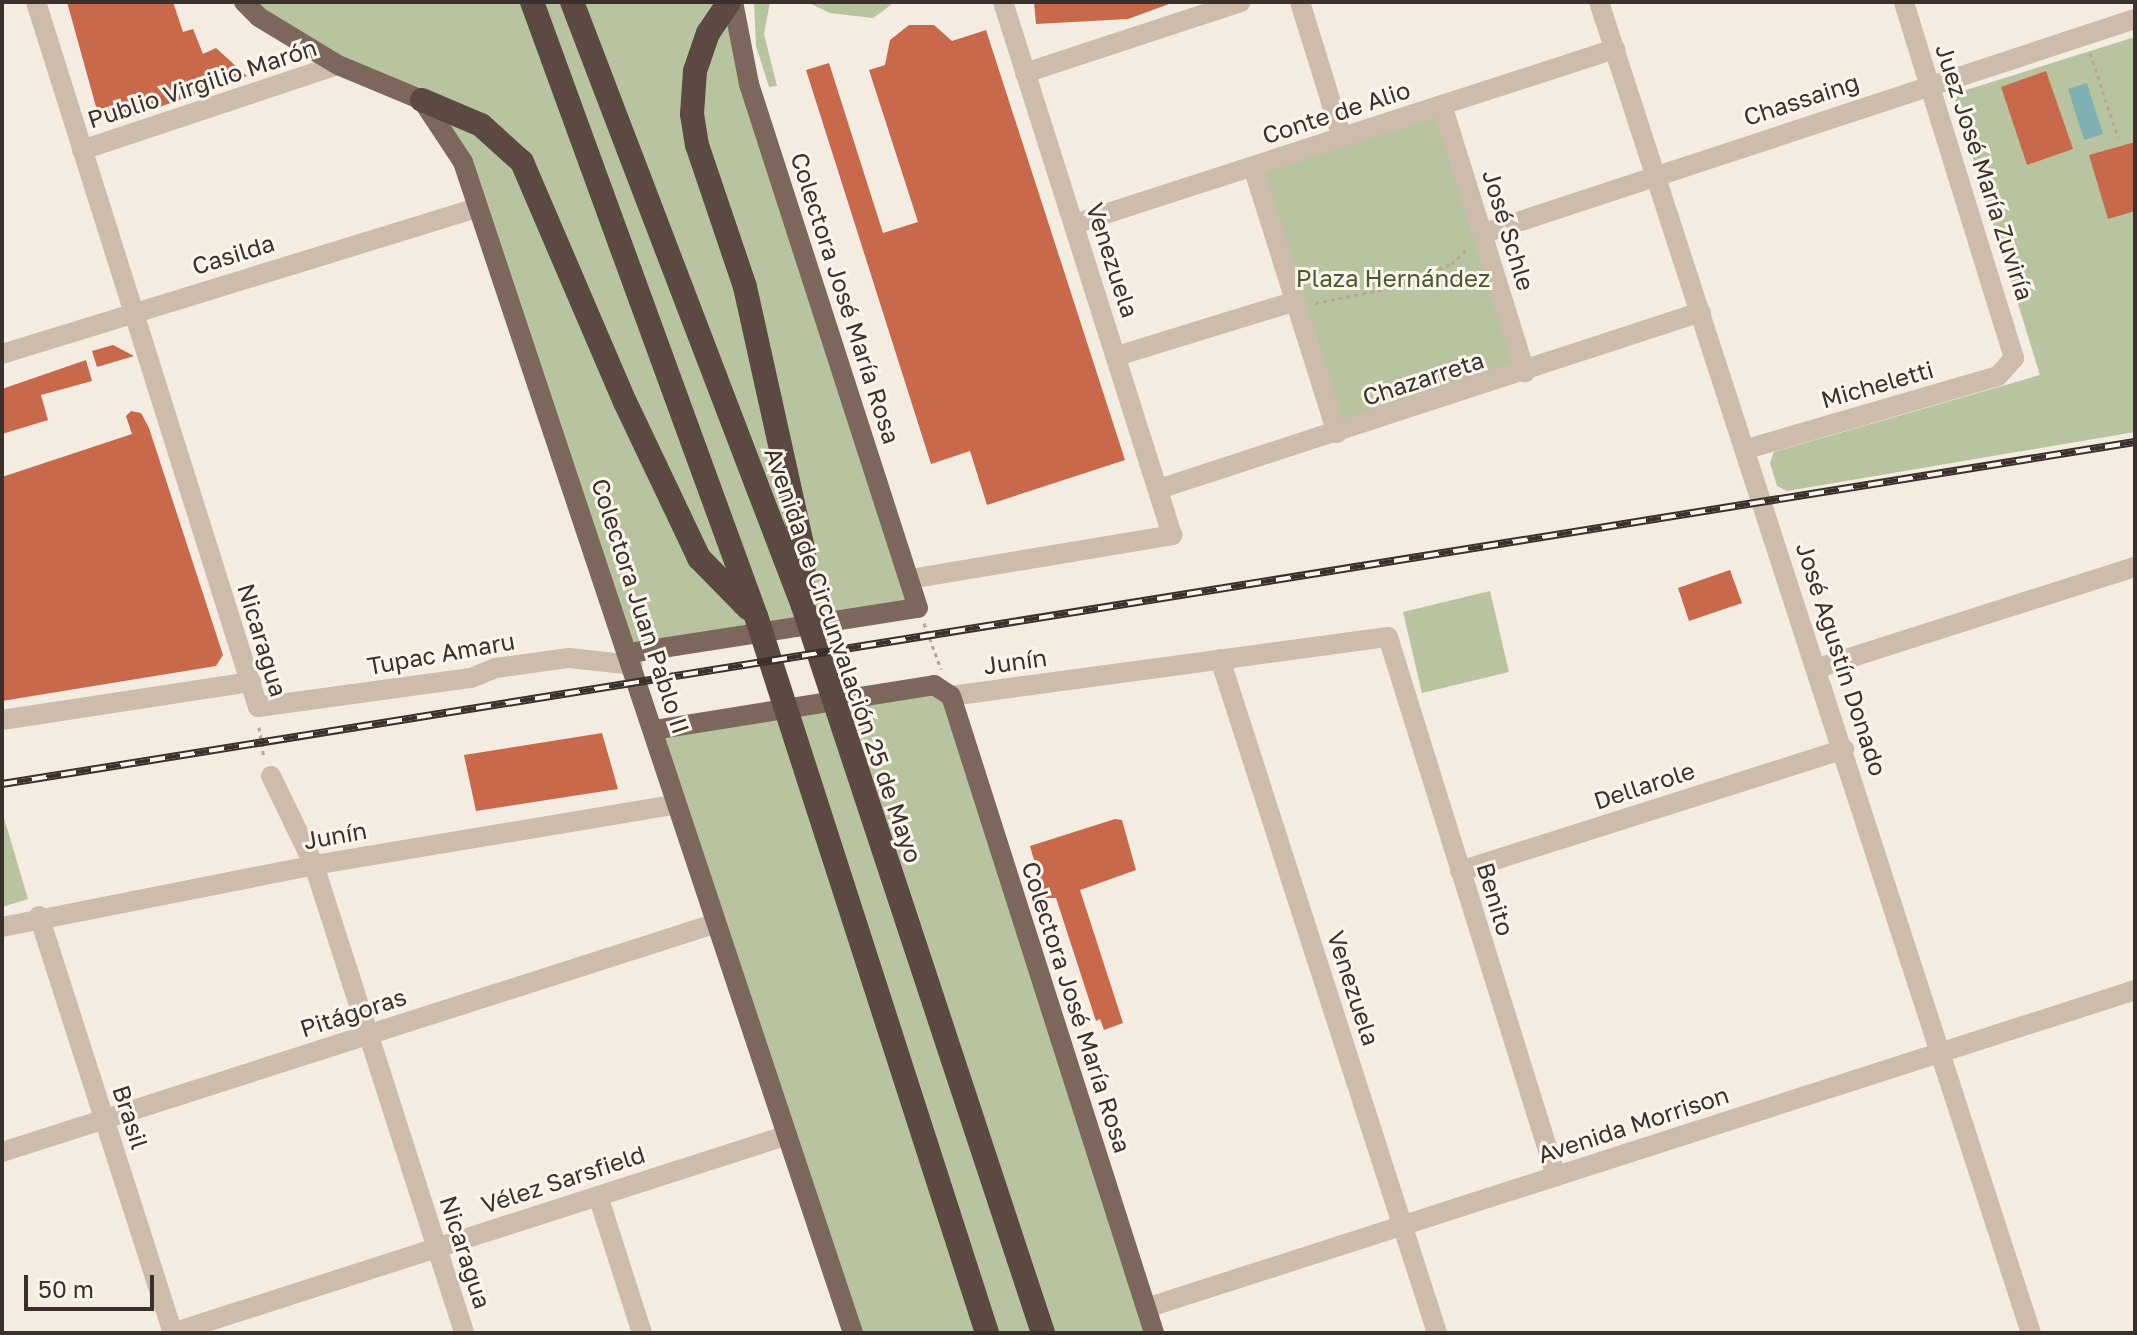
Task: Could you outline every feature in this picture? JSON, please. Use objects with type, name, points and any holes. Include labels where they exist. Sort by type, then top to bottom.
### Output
[{"type":"highway","points":[[532,2],[756,616],[987,1333]]},
{"type":"highway","name":"Avenida de Circunvalación 25 de Mayo","points":[[572,2],[803,606],[1043,1333]]},
{"type":"highway","points":[[731,2],[708,33],[695,71],[692,114],[756,335],[804,554],[803,606]]},
{"type":"highway","points":[[422,100],[481,125],[522,162],[625,402],[699,558],[756,616]]},
{"type":"main road","points":[[244,2],[259,17],[338,65],[422,100]]},
{"type":"main road","name":"Colectora José María Rosa","points":[[632,659],[918,608],[749,84],[731,2]]},
{"type":"main road","name":"Colectora Juan Pablo II","points":[[422,100],[463,162],[480,207],[720,922],[853,1333]]},
{"type":"main road","name":"Junín","points":[[654,730],[934,685],[951,696]]},
{"type":"main road","name":"Colectora José María Rosa","points":[[951,696],[1154,1333]]},
{"type":"street","name":"Nicaragua","points":[[36,2],[258,707]]},
{"type":"street","name":"Venezuela","points":[[910,579],[1172,535],[1003,2]]},
{"type":"street","points":[[1025,73],[1241,2]]},
{"type":"street","points":[[1300,2],[1342,138]]},
{"type":"street","name":"José Agustín Donado","points":[[1599,2],[1658,172],[2031,1333]]},
{"type":"street","name":"Juez José María Zuviría","points":[[1904,2],[2014,358]]},
{"type":"street","name":"Chassaing","points":[[1484,233],[1658,172],[2135,19]]},
{"type":"street","name":"Conte de Alio","points":[[1074,224],[1615,49]]},
{"type":"street","name":"Publio Virgilio Marón","points":[[82,150],[338,65]]},
{"type":"street","name":"José Schle","points":[[1442,105],[1525,372]]},
{"type":"street","points":[[1253,167],[1337,433]]},
{"type":"street","name":"Casilda","points":[[2,354],[480,207]]},
{"type":"street","points":[[1117,356],[1296,301]]},
{"type":"street","name":"Chazarreta","points":[[1159,489],[1701,312]]},
{"type":"street","name":"Micheletti","points":[[1747,449],[1998,376],[2014,358]]},
{"type":"street","points":[[1818,668],[2135,567]]},
{"type":"street","name":"Junín","points":[[951,696],[1388,637]]},
{"type":"street","name":"Benito","points":[[1388,637],[1556,1176]]},
{"type":"street","name":"Tupac Amaru","points":[[258,707],[471,678],[496,668],[569,658],[632,659]]},
{"type":"street","name":"Venezuela","points":[[1220,659],[1437,1333]]},
{"type":"street","points":[[2,720],[251,682]]},
{"type":"street","name":"Dellarole","points":[[1460,871],[1844,749]]},
{"type":"street","name":"Nicaragua","points":[[271,776],[314,865],[464,1333]]},
{"type":"street","name":"Junín","points":[[2,927],[39,916],[314,865],[679,804]]},
{"type":"street","name":"Brasil","points":[[39,916],[173,1333]]},
{"type":"street","name":"Pitágoras","points":[[2,1152],[720,922]]},
{"type":"street","name":"Avenida Morrison","points":[[1146,1308],[2135,990]]},
{"type":"street","name":"Vélez Sarsfield","points":[[173,1333],[788,1135]]},
{"type":"street","points":[[598,1196],[642,1333]]},
{"type":"path","points":[[2084,35],[2118,137]]},
{"type":"path","points":[[1296,301],[1330,304],[1394,287],[1451,264],[1484,233]]},
{"type":"path","name":"Nicaragua","points":[[258,707],[259,744],[271,776]]},
{"type":"green space","points":[[244,2],[733,2],[918,608],[630,653],[443,126]]},
{"type":"green space","points":[[754,2],[770,2],[764,34],[777,86],[769,87],[756,46]]},
{"type":"green space","points":[[807,2],[895,2],[873,18],[830,13]]},
{"type":"green space","points":[[2135,37],[2135,432],[1787,491],[1777,486],[1770,463],[1774,452],[2040,375],[1955,100],[1960,92]]},
{"type":"green space","name":"Plaza Hernández","points":[[1442,105],[1525,372],[1337,433],[1253,167]]},
{"type":"green space","points":[[1490,591],[1509,672],[1422,693],[1403,612]]},
{"type":"green space","points":[[934,685],[951,696],[1154,1333],[853,1333],[654,730]]},
{"type":"green space","points":[[2,811],[28,899],[2,907]]},
{"type":"water","points":[[2087,83],[2103,134],[2084,140],[2068,89]]},
{"type":"building","points":[[67,2],[173,2],[183,32],[193,29],[203,54],[216,48],[247,76],[114,123],[98,114]]},
{"type":"building","points":[[1034,2],[1169,4],[1128,19],[1036,24]]},
{"type":"building","points":[[909,25],[934,25],[952,41],[986,30],[1125,460],[987,505],[970,451],[931,464],[806,70],[829,63],[883,233],[918,222],[869,70],[885,65],[890,40]]},
{"type":"building","points":[[2046,71],[2073,149],[2027,165],[2001,87]]},
{"type":"building","points":[[2135,142],[2135,211],[2108,219],[2089,155]]},
{"type":"building","points":[[113,345],[134,356],[97,367],[92,351]]},
{"type":"building","points":[[86,360],[92,381],[41,395],[48,420],[2,434],[2,389]]},
{"type":"building","points":[[131,411],[141,413],[149,428],[223,655],[216,666],[2,701],[2,477],[132,434],[126,416]]},
{"type":"building","points":[[1730,570],[1742,603],[1689,621],[1678,588]]},
{"type":"building","points":[[602,733],[618,789],[476,811],[464,755]]},
{"type":"building","points":[[1115,819],[1122,820],[1136,870],[1080,890],[1123,1023],[1104,1030],[1100,1019],[1096,1021],[1056,898],[1045,898],[1030,846]]},
{"type":"railway","points":[[2,784],[2135,442]]}]
